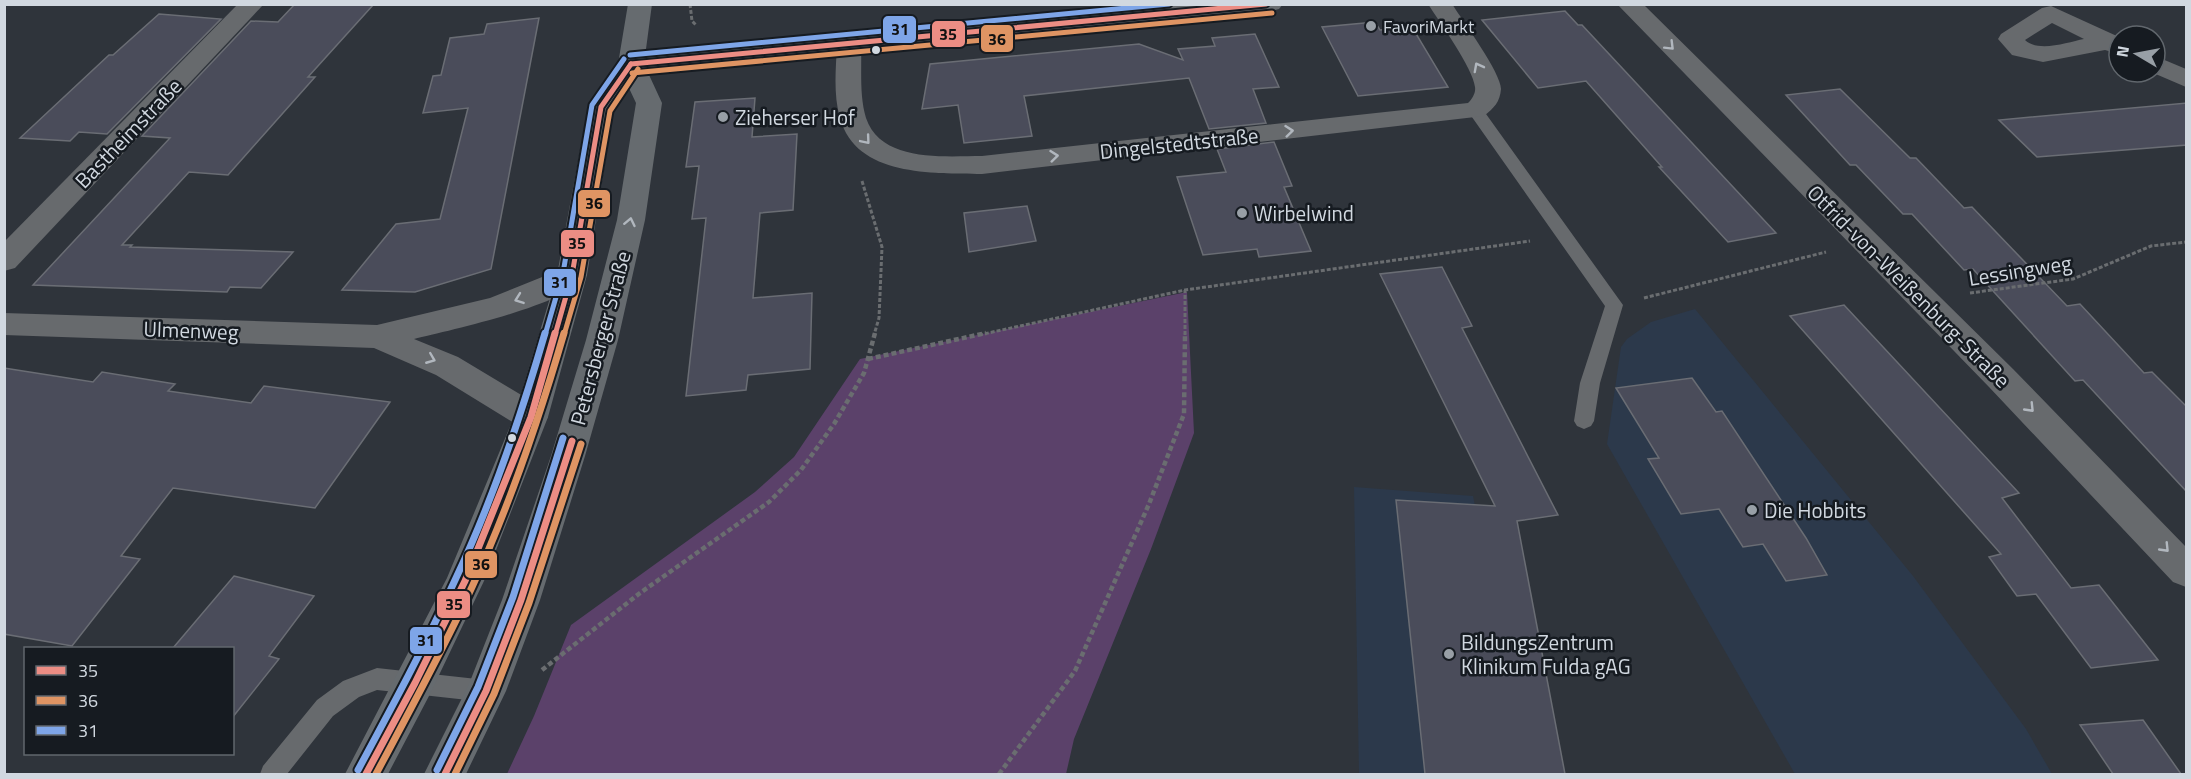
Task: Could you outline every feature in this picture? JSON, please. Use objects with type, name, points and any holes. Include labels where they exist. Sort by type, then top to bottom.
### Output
[{"type":"main road","name":"Petersberger Straße","points":[[366,774],[415,683],[465,581],[531,417],[572,275],[601,107],[631,64],[640,4]]},
{"type":"main road","points":[[631,64],[849,44],[1166,9],[1271,4]]},
{"type":"main road","name":"Petersberger Straße","points":[[445,774],[486,691],[521,600],[568,456],[602,340],[631,220],[649,103],[631,64]]},
{"type":"street","name":"Bastheimstraße","points":[[4,261],[252,4]]},
{"type":"street","points":[[1440,4],[1480,68],[1488,87],[1485,102],[1475,110]]},
{"type":"street","name":"Otfrid-von-Weißenburg-Straße","points":[[1629,4],[2001,378],[2187,571]]},
{"type":"street","name":"Dingelstedtstraße","points":[[849,44],[853,120],[866,143],[883,154],[921,164],[982,165],[1475,110]]},
{"type":"street","points":[[2167,70],[2187,79]]},
{"type":"street","name":"Ulmenweg","points":[[4,324],[376,337],[496,308],[539,292],[572,275]]},
{"type":"street","name":"Ulmenweg","points":[[376,337],[447,366],[531,417]]},
{"type":"lane","points":[[1475,110],[1614,305],[1590,382],[1584,421]]},
{"type":"lane","points":[[272,774],[325,708],[351,689],[377,679],[486,691]]},
{"type":"path","points":[[690,4],[692,21],[703,27]]},
{"type":"path","points":[[536,674],[640,593],[769,502],[801,470],[834,423],[864,373],[879,318],[882,247],[860,177]]},
{"type":"path","points":[[868,359],[1185,290],[1566,236]]},
{"type":"path","points":[[1614,305],[1867,242]]},
{"type":"path","name":"Lessingweg","points":[[1925,303],[1968,293],[2073,279],[2151,246],[2187,242]]},
{"type":"path","points":[[999,774],[1075,671],[1149,504],[1184,414],[1185,290]]},
{"type":"shaded area","points":[[1187,292],[1194,433],[1151,549],[1074,739],[1066,774],[507,774],[534,716],[571,625],[755,492],[794,457],[860,359]]},
{"type":"shaded area","name":"Die Hobbits","points":[[1695,309],[1913,576],[2026,729],[2052,774],[1795,774],[1607,444],[1621,347],[1627,339],[1651,322]]},
{"type":"shaded area","points":[[1354,487],[1473,496],[1488,570],[1521,774],[1359,774]]},
{"type":"building","points":[[295,4],[374,4],[308,77],[315,77],[228,175],[189,172],[122,245],[293,252],[261,288],[230,287],[227,292],[33,285],[170,138],[142,136],[251,21],[278,22]]},
{"type":"building","points":[[1565,11],[1578,25],[1582,25],[1776,233],[1728,242],[1659,167],[1662,167],[1586,81],[1538,88],[1482,20]]},
{"type":"building","points":[[159,14],[221,19],[107,134],[79,132],[70,141],[20,138],[109,55],[113,55]]},
{"type":"building","points":[[539,18],[491,269],[415,292],[342,290],[396,224],[440,219],[468,108],[423,113],[433,76],[441,75],[450,38],[484,34],[487,24]]},
{"type":"building","points":[[1375,22],[1380,30],[1412,27],[1448,87],[1358,96],[1322,27]]},
{"type":"building","points":[[1255,34],[1279,87],[1253,89],[1266,123],[1209,129],[1189,78],[1024,96],[1032,136],[964,143],[958,105],[922,109],[930,64],[1139,44],[1183,60],[1178,49],[1215,46],[1212,38]]},
{"type":"building","points":[[1840,89],[1910,158],[1916,158],[1964,208],[1972,207],[2067,306],[2080,304],[2144,373],[2152,372],[2187,407],[2187,492],[2083,380],[2075,381],[1973,269],[1964,270],[1912,214],[1903,214],[1856,165],[1850,165],[1786,95]]},
{"type":"building","points":[[755,98],[752,137],[797,134],[793,210],[760,213],[753,298],[812,293],[810,369],[748,375],[746,390],[686,396],[706,218],[692,219],[699,166],[686,167],[695,102]]},
{"type":"building","points":[[2187,103],[2187,145],[2037,157],[1999,120]]},
{"type":"building","name":"Wirbelwind","points":[[1274,142],[1292,186],[1284,187],[1311,251],[1259,257],[1257,249],[1203,255],[1177,177],[1226,172],[1217,149]]},
{"type":"building","points":[[1027,206],[1036,241],[969,252],[964,213]]},
{"type":"building","points":[[1442,267],[1472,326],[1462,328],[1558,515],[1517,521],[1565,774],[1425,774],[1396,500],[1495,506],[1380,274]]},
{"type":"building","points":[[1844,305],[2019,493],[2002,498],[2071,588],[2099,585],[2158,660],[2091,668],[2036,594],[2017,596],[1989,557],[2001,554],[1790,316]]},
{"type":"building","points":[[4,368],[93,382],[102,372],[175,384],[168,391],[251,403],[264,386],[390,402],[315,508],[173,488],[121,556],[140,559],[72,646],[4,634]]},
{"type":"building","points":[[1692,378],[1716,412],[1722,411],[1806,538],[1827,575],[1786,581],[1763,544],[1743,547],[1719,509],[1681,514],[1648,459],[1659,458],[1616,388]]},
{"type":"building","points":[[234,576],[314,596],[269,656],[279,659],[234,715],[234,647],[174,647]]},
{"type":"building","points":[[2143,720],[2181,774],[2113,774],[2080,725]]},
{"type":"transit line","name":"31","points":[[630,55],[1169,4]]},
{"type":"transit line","name":"35","points":[[631,64],[1266,4]]},
{"type":"transit line","name":"36","points":[[632,73],[1272,13]]},
{"type":"transit line","name":"31","points":[[358,770],[407,679],[457,577],[522,414],[563,273],[592,105],[624,59]]},
{"type":"transit line","name":"35","points":[[366,774],[415,683],[465,581],[531,417],[572,275],[601,107],[631,64]]},
{"type":"transit line","name":"36","points":[[376,774],[423,687],[473,585],[539,420],[581,277],[610,111],[638,69]]},
{"type":"transit line","name":"31","points":[[437,770],[478,687],[513,597],[563,438]]},
{"type":"transit line","name":"35","points":[[445,774],[486,691],[521,600],[572,441]]},
{"type":"transit line","name":"36","points":[[455,774],[494,694],[529,603],[581,444]]},
{"type":"place","name":"FavoriMarkt","points":[[1371,26]]},
{"type":"place","name":"Zieherser Hof","points":[[723,117]]},
{"type":"place","name":"Wirbelwind","points":[[1242,213]]},
{"type":"place","name":"Die Hobbits","points":[[1752,510]]},
{"type":"place","name":"BildungsZentrum Klinikum Fulda gAG","points":[[1449,654]]}]
